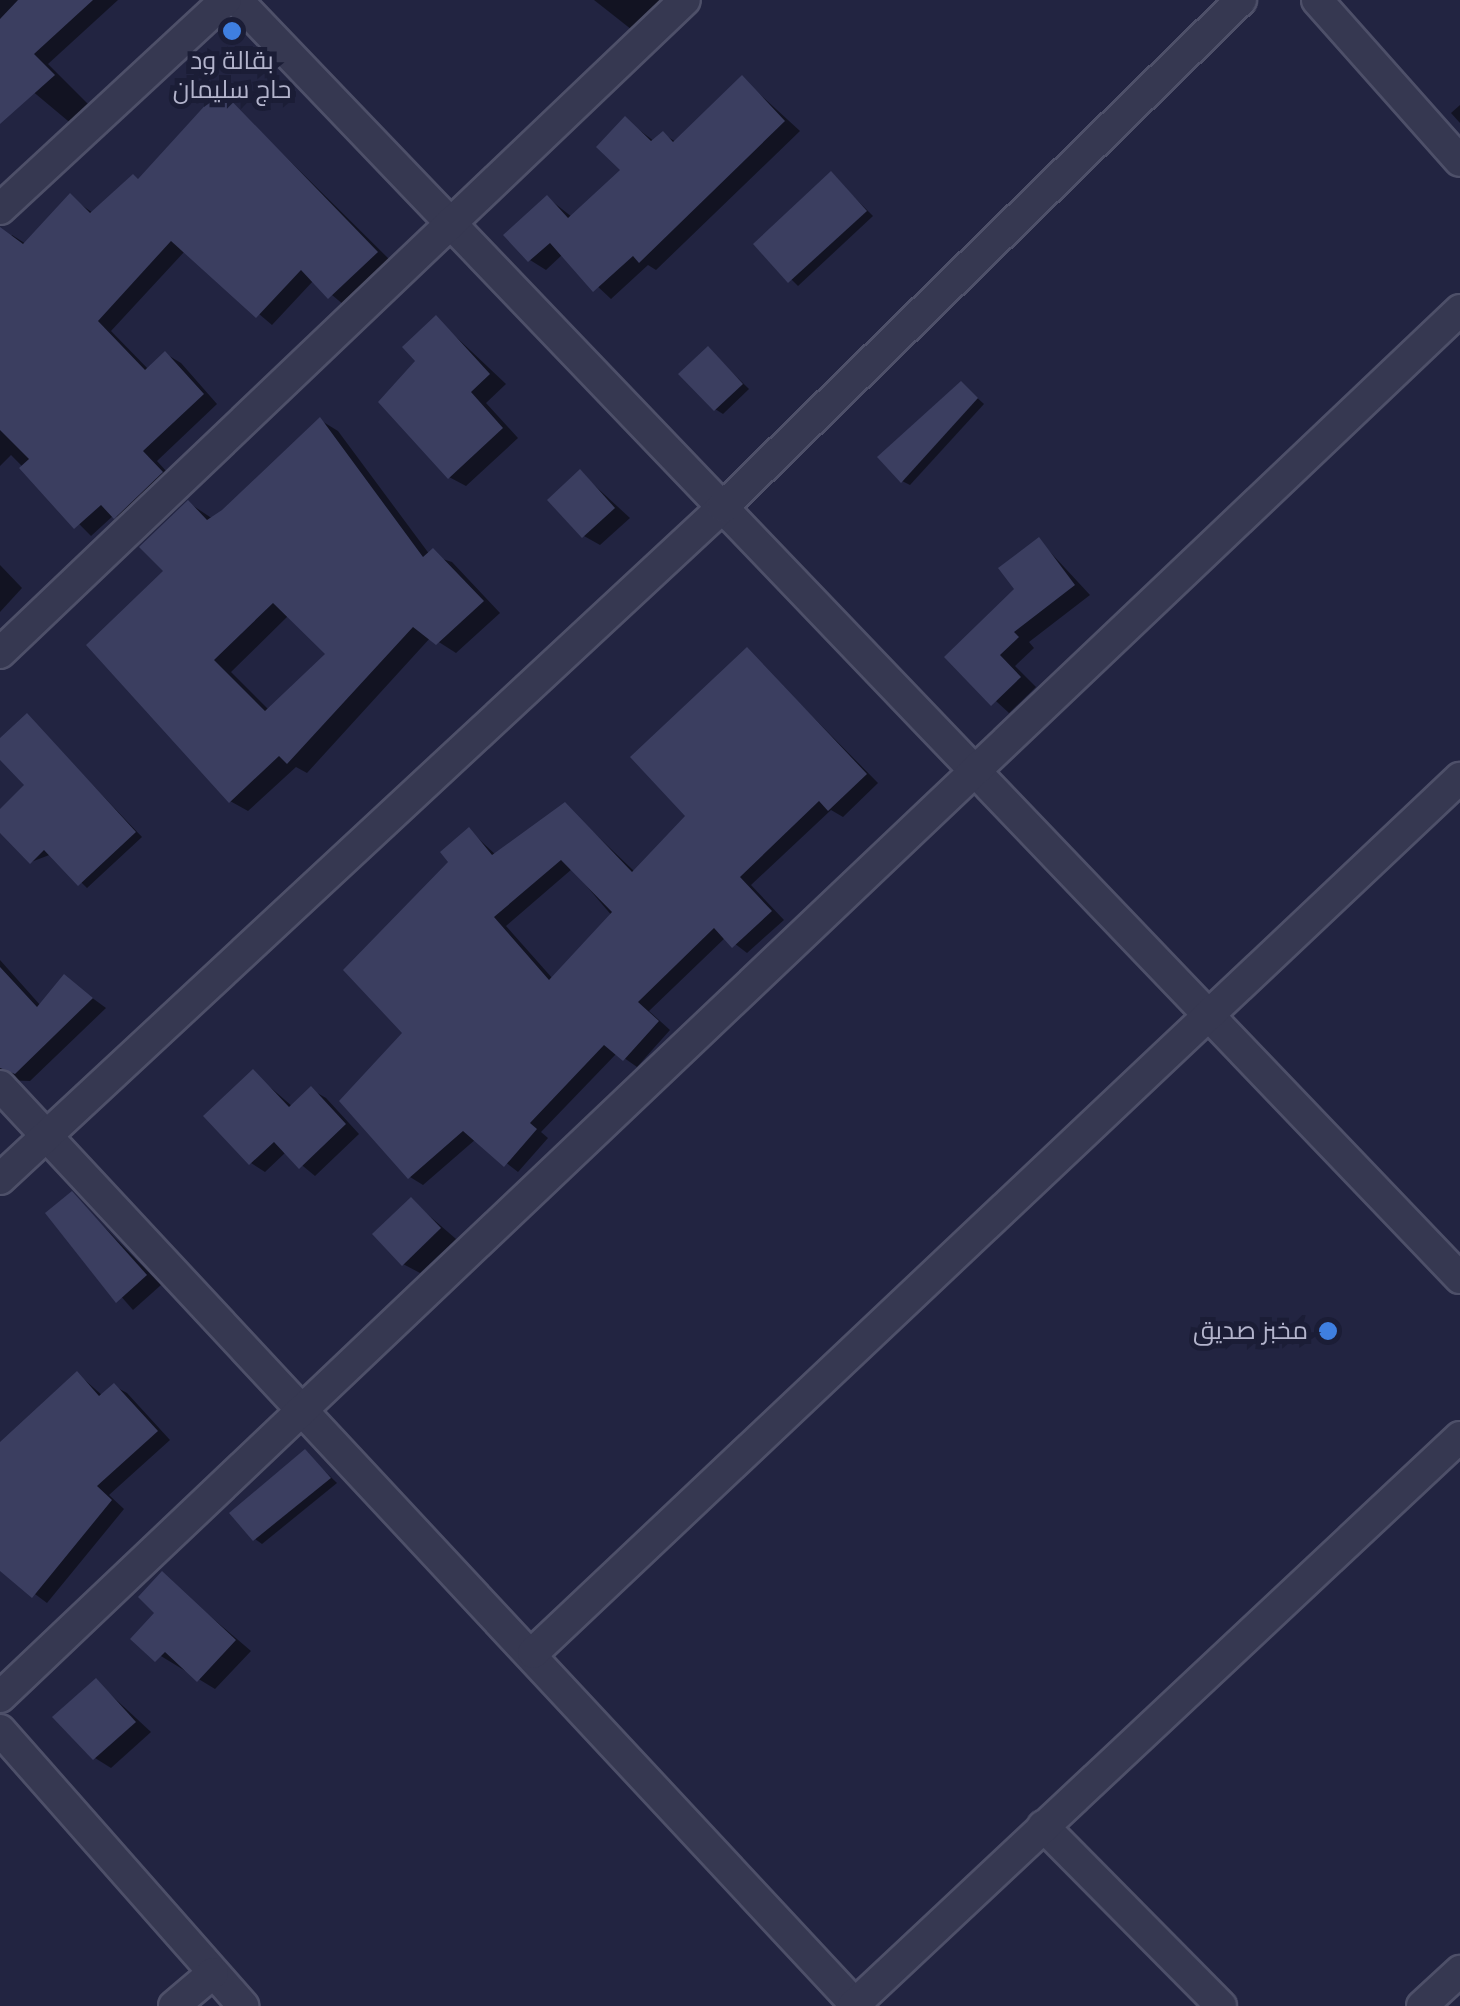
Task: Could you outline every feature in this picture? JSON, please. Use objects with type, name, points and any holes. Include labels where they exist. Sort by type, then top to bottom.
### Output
[{"type":"street","points":[[0,209],[226,0]]},
{"type":"street","points":[[237,0],[1460,1278]]},
{"type":"street","points":[[0,653],[686,0]]},
{"type":"street","points":[[0,1179],[722,507],[1241,0]]},
{"type":"street","points":[[1317,0],[1460,161]]},
{"type":"street","points":[[0,1697],[1460,310]]},
{"type":"street","points":[[533,1653],[1460,778]]},
{"type":"street","points":[[0,1086],[304,1405],[854,2005],[1460,1437]]},
{"type":"street","points":[[0,1730],[243,2006]]},
{"type":"street","points":[[1043,1826],[1221,2006]]},
{"type":"street","points":[[174,2006],[214,1972]]},
{"type":"street","points":[[1422,2006],[1460,1972]]},
{"type":"building","points":[[18,0],[93,0],[34,54],[55,75],[0,124],[0,19]]},
{"type":"building","points":[[742,75],[785,121],[639,263],[633,256],[593,292],[550,243],[528,262],[503,235],[547,195],[568,218],[620,170],[596,147],[625,116],[651,141],[663,131],[673,142]]},
{"type":"building","points":[[220,89],[378,252],[328,299],[301,270],[256,318],[171,241],[98,321],[145,370],[165,351],[204,394],[143,451],[163,472],[114,519],[101,505],[74,529],[19,468],[29,459],[0,430],[0,227],[23,244],[70,193],[90,213],[133,174],[138,179]]},
{"type":"building","points":[[831,171],[867,211],[788,283],[753,244]]},
{"type":"building","points":[[436,315],[490,374],[471,392],[503,428],[448,479],[378,402],[415,361],[402,347]]},
{"type":"building","points":[[708,346],[743,384],[714,411],[678,374]]},
{"type":"building","points":[[961,381],[978,398],[901,483],[877,457]]},
{"type":"building","points":[[320,417],[423,557],[433,548],[484,601],[436,645],[413,627],[287,764],[279,756],[229,803],[86,645],[163,571],[139,547],[188,500],[207,520]],"holes":[[[273,603],[325,654],[265,711],[214,660]]]},
{"type":"building","points":[[580,469],[615,508],[582,538],[547,500]]},
{"type":"building","points":[[1039,537],[1075,585],[1014,632],[1019,637],[1000,655],[1021,677],[991,706],[944,657],[1014,589],[998,568]]},
{"type":"building","points":[[747,647],[867,774],[828,811],[819,801],[740,877],[772,911],[732,948],[714,928],[638,1002],[659,1021],[623,1061],[604,1045],[530,1123],[537,1129],[504,1167],[463,1131],[408,1179],[339,1101],[402,1033],[343,970],[448,862],[440,852],[469,827],[492,855],[565,802],[632,872],[685,816],[630,757]],"holes":[[[561,860],[612,912],[549,980],[494,917]]]},
{"type":"building","points":[[27,713],[136,832],[78,886],[44,850],[30,864],[0,833],[0,809],[24,785],[0,760],[0,738]]},
{"type":"building","points":[[0,967],[37,1007],[64,974],[93,998],[15,1074],[0,1068]]},
{"type":"building","points":[[253,1069],[289,1107],[311,1086],[346,1124],[299,1169],[274,1142],[249,1165],[203,1116]]},
{"type":"building","points":[[72,1191],[147,1275],[116,1303],[45,1213]]},
{"type":"building","points":[[411,1197],[441,1228],[402,1266],[372,1234]]},
{"type":"building","points":[[77,1371],[99,1396],[114,1383],[158,1431],[97,1486],[112,1500],[32,1598],[0,1571],[0,1442]]},
{"type":"building","points":[[305,1449],[331,1478],[253,1541],[229,1513]]},
{"type":"building","points":[[162,1571],[236,1640],[197,1682],[165,1652],[155,1662],[130,1639],[154,1613],[138,1597]]},
{"type":"building","points":[[96,1678],[136,1722],[93,1760],[52,1717]]},
{"type":"place","name":"بقالة ود حاج سليمان","points":[[232,31]]},
{"type":"place","name":"مخبز صديق","points":[[1328,1331]]}]
